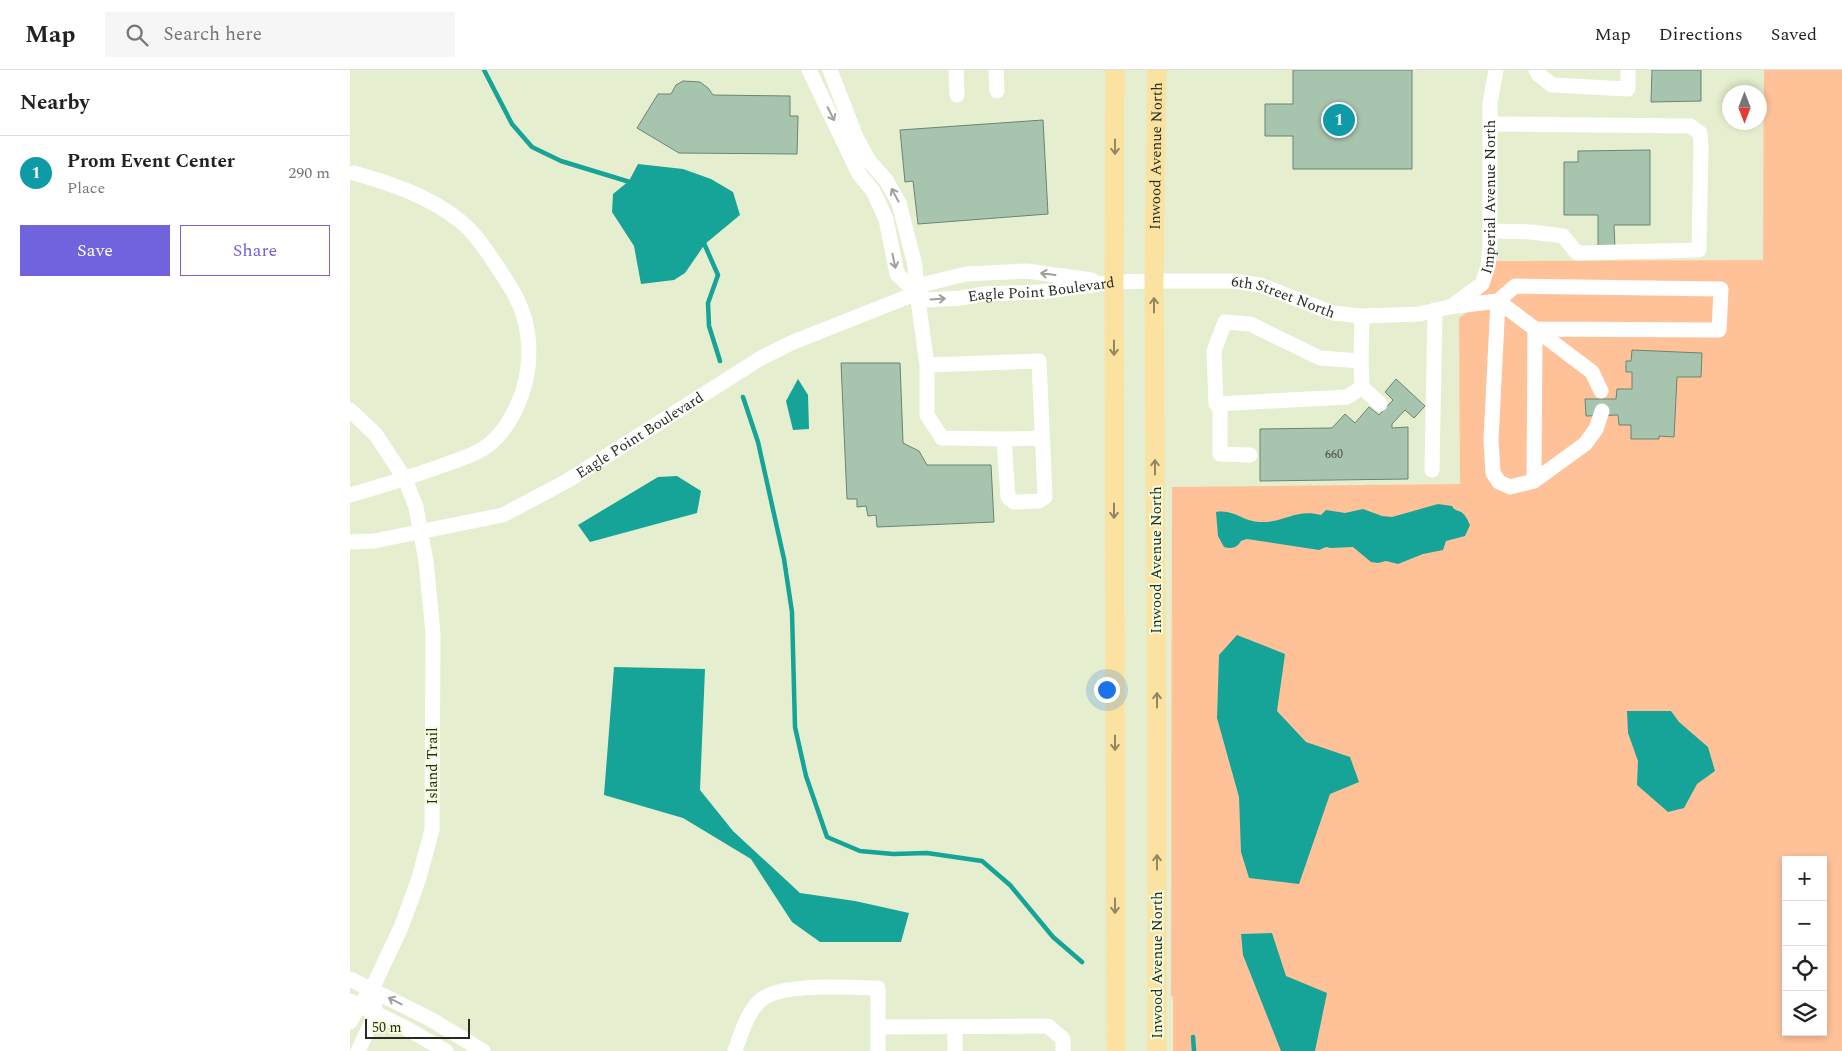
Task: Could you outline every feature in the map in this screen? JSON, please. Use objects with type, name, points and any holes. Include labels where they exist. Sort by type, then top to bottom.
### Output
[{"type":"main road","points":[[1115,70],[1116,1051]]},
{"type":"main road","name":"Inwood Avenue North","points":[[1157,70],[1154,281],[1158,744],[1157,1051]]},
{"type":"street","points":[[810,70],[859,174],[873,191],[886,219],[897,274],[917,293]]},
{"type":"street","points":[[830,70],[856,137],[869,161],[886,180],[899,204],[915,265],[917,293],[928,365],[928,415],[942,438],[1042,438]]},
{"type":"street","points":[[956,70],[957,95]]},
{"type":"street","points":[[996,70],[997,91]]},
{"type":"street","name":"Imperial Avenue North","points":[[1442,308],[1482,284],[1488,266],[1490,231],[1490,102],[1496,70]]},
{"type":"street","points":[[1536,70],[1538,74],[1552,85],[1628,88],[1628,70]]},
{"type":"street","points":[[1490,124],[1690,126],[1700,133],[1701,147],[1698,250],[1577,252],[1564,236],[1532,232],[1490,231]]},
{"type":"street","points":[[350,495],[405,479],[480,450],[492,443],[504,430],[524,391],[529,359],[528,337],[524,317],[516,297],[478,238],[462,222],[425,198],[354,173]]},
{"type":"street","name":"Eagle Point Boulevard","points":[[350,542],[374,541],[503,515],[567,481],[744,369],[791,343],[917,293],[921,285],[966,274],[1027,271],[1114,282]]},
{"type":"street","name":"6th Street North","points":[[1114,282],[1232,281],[1260,285],[1333,313],[1362,316],[1419,314],[1442,308],[1498,301]]},
{"type":"street","name":"Eagle Point Boulevard","points":[[917,293],[927,300],[961,298],[984,294],[1040,292],[1114,282]]},
{"type":"street","points":[[1535,330],[1719,330],[1721,289],[1514,286],[1498,301],[1491,440],[1493,473],[1499,482],[1510,487],[1534,481],[1585,444],[1596,429],[1602,411]]},
{"type":"street","points":[[1498,301],[1592,372],[1601,391]]},
{"type":"street","points":[[1432,470],[1442,308]]},
{"type":"street","points":[[1362,316],[1362,387],[1380,404]]},
{"type":"street","points":[[1361,361],[1320,358],[1250,324],[1225,322],[1214,351],[1216,404],[1348,397],[1362,387]]},
{"type":"street","points":[[1534,481],[1535,330]]},
{"type":"street","points":[[928,365],[1040,362],[1045,498],[1040,501],[1014,502],[1008,497],[1004,439]]},
{"type":"street","points":[[1220,404],[1220,454],[1250,455]]},
{"type":"street","name":"Island Trail","points":[[350,410],[376,435],[405,479],[416,507],[426,560],[433,633],[432,830],[420,878],[402,925],[372,989],[354,1003],[350,1022]]},
{"type":"street","points":[[350,979],[432,1020],[483,1051]]},
{"type":"street","points":[[735,1051],[748,1016],[755,1006],[767,995],[782,990],[878,988],[878,1051]]},
{"type":"street","points":[[358,1051],[376,1013],[372,989]]},
{"type":"street","points":[[354,1003],[446,1051]]},
{"type":"street","points":[[878,1027],[1048,1026],[1063,1039],[1063,1051]]},
{"type":"street","points":[[955,1027],[955,1051]]},
{"type":"shaded area","points":[[1764,70],[1842,70],[1842,1051],[1173,1051],[1173,997],[1171,996],[1172,487],[1460,484],[1459,318],[1478,300],[1487,285],[1496,261],[1763,260],[1764,130],[1767,130],[1767,85],[1764,85]]},
{"type":"water","points":[[638,164],[683,169],[711,179],[733,192],[740,215],[705,244],[685,273],[674,280],[641,284],[634,246],[612,212],[613,194],[629,181]]},
{"type":"water","points":[[798,379],[808,395],[809,429],[793,430],[786,401]]},
{"type":"water","points":[[677,476],[701,491],[697,513],[590,542],[578,525],[658,477]]},
{"type":"water","points":[[1438,504],[1452,506],[1467,518],[1470,525],[1465,536],[1446,541],[1443,550],[1423,554],[1398,564],[1386,561],[1371,562],[1353,547],[1326,547],[1319,550],[1247,539],[1232,548],[1227,548],[1224,547],[1218,536],[1216,512],[1228,512],[1249,520],[1268,522],[1297,514],[1312,513],[1321,515],[1326,510],[1345,513],[1363,509],[1382,516],[1392,517]]},
{"type":"water","points":[[1237,635],[1285,654],[1277,711],[1306,742],[1350,757],[1359,782],[1330,794],[1299,884],[1249,878],[1241,852],[1239,797],[1217,718],[1219,655]]},
{"type":"water","points":[[614,667],[705,669],[700,790],[733,831],[800,893],[855,901],[909,913],[901,942],[820,942],[792,922],[751,859],[683,818],[604,795]]},
{"type":"water","points":[[1627,711],[1671,711],[1679,722],[1708,747],[1715,771],[1697,784],[1684,808],[1668,812],[1637,785],[1638,761],[1628,733]]},
{"type":"water","points":[[1272,933],[1286,976],[1327,993],[1315,1051],[1281,1051],[1243,955],[1241,934]]},
{"type":"building","points":[[1293,70],[1412,70],[1412,169],[1293,169],[1293,136],[1265,136],[1265,104],[1293,104]]},
{"type":"building","points":[[1652,70],[1701,70],[1701,101],[1651,102]]},
{"type":"building","points":[[683,81],[700,82],[713,95],[790,96],[790,116],[798,116],[797,154],[679,153],[637,128],[658,94],[671,94],[676,85]]},
{"type":"building","points":[[1043,120],[1048,214],[918,224],[913,181],[905,182],[900,130]]},
{"type":"building","points":[[1650,150],[1650,225],[1614,225],[1615,248],[1598,248],[1598,215],[1564,215],[1564,162],[1578,162],[1578,151]]},
{"type":"building","points":[[1632,350],[1702,353],[1701,377],[1677,377],[1674,437],[1659,436],[1659,439],[1631,439],[1631,425],[1619,425],[1618,415],[1586,416],[1585,399],[1616,399],[1617,389],[1632,389],[1632,372],[1626,372],[1626,361],[1631,361]]},
{"type":"building","points":[[841,363],[900,363],[903,443],[919,451],[927,465],[991,465],[994,522],[877,527],[876,515],[868,516],[866,506],[857,507],[857,499],[847,499]]},
{"type":"building","points":[[1396,379],[1425,406],[1414,418],[1405,410],[1392,424],[1392,428],[1408,427],[1408,479],[1260,481],[1260,429],[1332,428],[1345,414],[1355,423],[1369,407],[1379,415],[1393,400],[1385,392]]},
{"type":"waterway","points":[[484,70],[512,124],[532,147],[561,161],[633,183]]},
{"type":"waterway","points":[[703,241],[718,275],[708,303],[709,326],[720,361]]},
{"type":"waterway","points":[[743,397],[758,442],[784,559],[792,612],[795,727],[806,776],[827,837],[860,851],[893,854],[927,853],[982,861],[1010,885],[1053,937],[1082,962]]},
{"type":"waterway","points":[[1193,1037],[1194,1051]]},
{"type":"place","name":"Prom Event Center","points":[[1339,120]]}]
